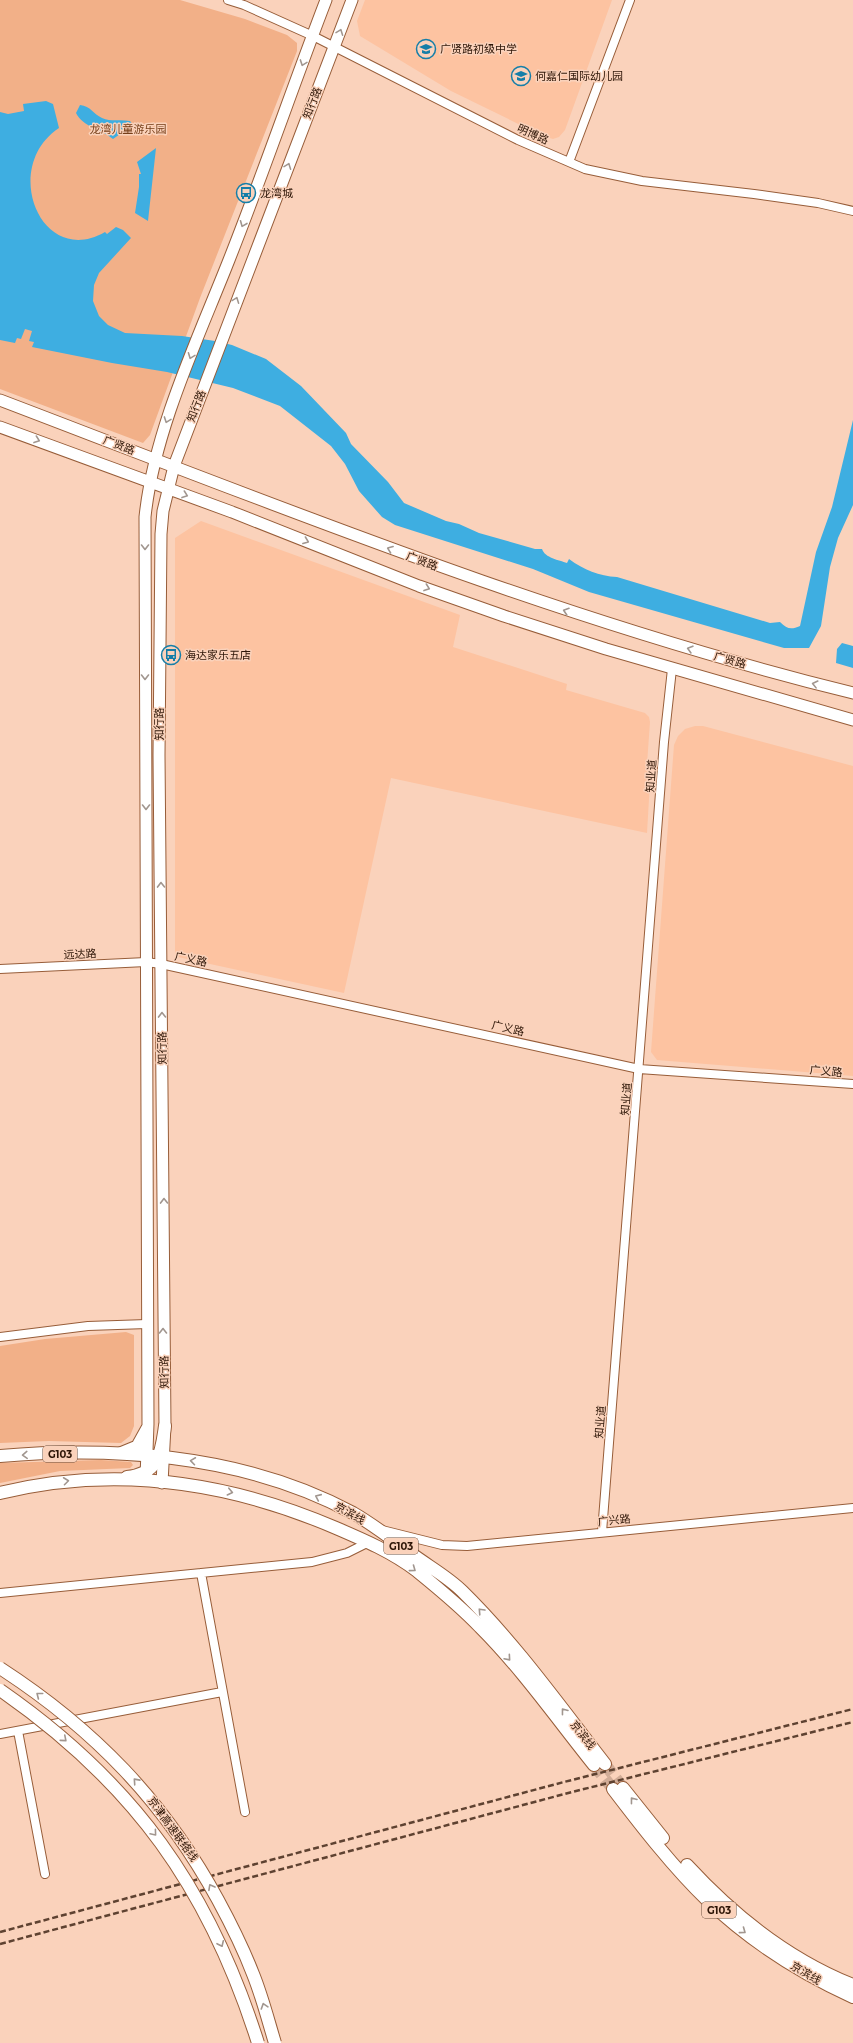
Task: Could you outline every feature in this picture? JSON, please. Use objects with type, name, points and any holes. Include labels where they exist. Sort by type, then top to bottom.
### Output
[{"type":"highway","points":[[0,1492],[26,1486],[66,1481],[146,1476],[155,1464],[165,1426]]},
{"type":"highway","name":"京滨线","points":[[0,1456],[120,1454],[157,1456],[233,1468],[279,1482],[337,1505],[378,1529],[460,1589],[498,1629],[599,1765],[480,1627],[416,1571],[369,1542],[306,1515],[266,1501],[217,1489],[162,1483],[146,1476]]},
{"type":"highway","points":[[369,1542],[378,1529]]},
{"type":"highway","name":"京津高速联络线","points":[[0,1668],[27,1686],[100,1745],[122,1766],[168,1819],[197,1863],[237,1936],[253,1974],[275,2043]]},
{"type":"highway","name":"京津高速联络线","points":[[0,1690],[35,1715],[90,1761],[112,1783],[159,1839],[180,1869],[217,1936],[242,1995],[258,2043]]},
{"type":"highway","name":"京滨线","points":[[853,1985],[833,1977],[799,1958],[737,1913],[697,1876],[672,1850],[618,1789],[637,1820],[702,1894],[738,1928],[796,1968],[824,1984],[853,1997]]},
{"type":"main road","name":"知行路","points":[[162,1483],[157,1456],[148,1424],[145,517],[149,483],[155,459],[181,383],[260,182],[326,0]]},
{"type":"main road","name":"知行路","points":[[165,1426],[159,755],[161,534],[167,489],[174,466],[352,0]]},
{"type":"main road","name":"广贤路","points":[[0,400],[417,559],[557,608],[703,653],[853,693]]},
{"type":"main road","points":[[0,427],[504,616],[672,669],[853,720]]},
{"type":"main road","points":[[120,1454],[137,1446],[143,1437],[148,1424]]},
{"type":"street","name":"明博路","points":[[228,0],[244,5],[313,36],[334,48],[518,140],[585,169],[642,181],[818,203],[853,211]]},
{"type":"street","points":[[568,162],[630,0]]},
{"type":"street","name":"知业道","points":[[602,1532],[664,742],[672,669]]},
{"type":"street","name":"远达路","points":[[0,969],[146,962],[161,964]]},
{"type":"street","name":"广义路","points":[[161,964],[639,1069],[853,1084]]},
{"type":"street","points":[[0,1337],[88,1326],[147,1324]]},
{"type":"street","name":"广兴路","points":[[378,1529],[442,1545],[467,1546],[853,1508]]},
{"type":"street","points":[[0,1593],[312,1562],[347,1553],[369,1542]]},
{"type":"street","points":[[201,1573],[245,1812]]},
{"type":"street","points":[[0,1734],[222,1692]]},
{"type":"street","points":[[18,1731],[45,1874]]},
{"type":"shaded area","points":[[365,0],[612,0],[565,130],[559,137],[553,139],[543,136],[451,91],[360,36],[357,21]]},
{"type":"shaded area","points":[[201,521],[460,615],[453,647],[567,684],[566,690],[645,713],[649,717],[650,722],[647,764],[651,765],[647,833],[391,778],[344,993],[178,957],[175,952],[175,538]]},
{"type":"shaded area","points":[[695,726],[703,726],[853,766],[853,1076],[657,1060],[651,1052],[674,745],[678,736],[685,729]]},
{"type":"green space","name":"龙湾儿童游乐园","points":[[0,0],[180,0],[245,19],[287,35],[297,43],[297,51],[200,298],[150,435],[143,443],[0,389]]},
{"type":"green space","points":[[126,1332],[134,1335],[134,1426],[130,1436],[121,1443],[49,1441],[0,1443],[0,1346],[45,1339]]},
{"type":"green space","points":[[101,1460],[131,1462],[133,1465],[130,1468],[60,1471],[0,1483],[0,1463]]},
{"type":"water","points":[[46,101],[53,104],[59,128],[41,145],[32,166],[31,188],[36,208],[47,226],[63,237],[82,240],[105,232],[107,234],[116,227],[123,230],[131,238],[99,273],[94,285],[93,301],[99,316],[108,325],[125,333],[182,336],[215,341],[232,345],[266,359],[301,386],[346,433],[351,444],[388,482],[404,503],[446,521],[459,524],[479,533],[535,549],[542,549],[546,555],[567,563],[569,559],[598,574],[617,577],[770,623],[780,622],[789,628],[794,628],[800,626],[816,552],[832,507],[853,420],[853,505],[838,538],[830,567],[821,626],[809,648],[784,648],[589,592],[533,569],[395,525],[382,517],[359,491],[345,464],[331,446],[280,406],[233,388],[167,372],[32,347],[34,342],[29,341],[32,331],[25,329],[21,339],[17,338],[15,343],[0,340],[0,112],[8,114],[24,111],[23,104]]},
{"type":"water","points":[[80,105],[89,108],[102,118],[109,120],[130,121],[133,125],[113,139],[83,122],[79,118],[76,113]]},
{"type":"water","points":[[156,148],[148,221],[135,213],[139,187],[139,174],[141,174],[137,162]]},
{"type":"water","points":[[842,643],[853,646],[853,668],[836,663],[837,649]]},
{"type":"tunnel","points":[[605,1764],[623,1788]]},
{"type":"tunnel","points":[[594,1765],[613,1789]]},
{"type":"railway","points":[[0,1932],[564,1782],[853,1709]]},
{"type":"railway","points":[[0,1944],[572,1792],[853,1722]]},
{"type":"place","name":"广贤路初级中学","points":[[426,49]]},
{"type":"place","name":"何嘉仁国际幼儿园","points":[[521,76]]},
{"type":"place","name":"龙湾城","points":[[246,193]]},
{"type":"place","name":"海达家乐五店","points":[[171,655]]}]
